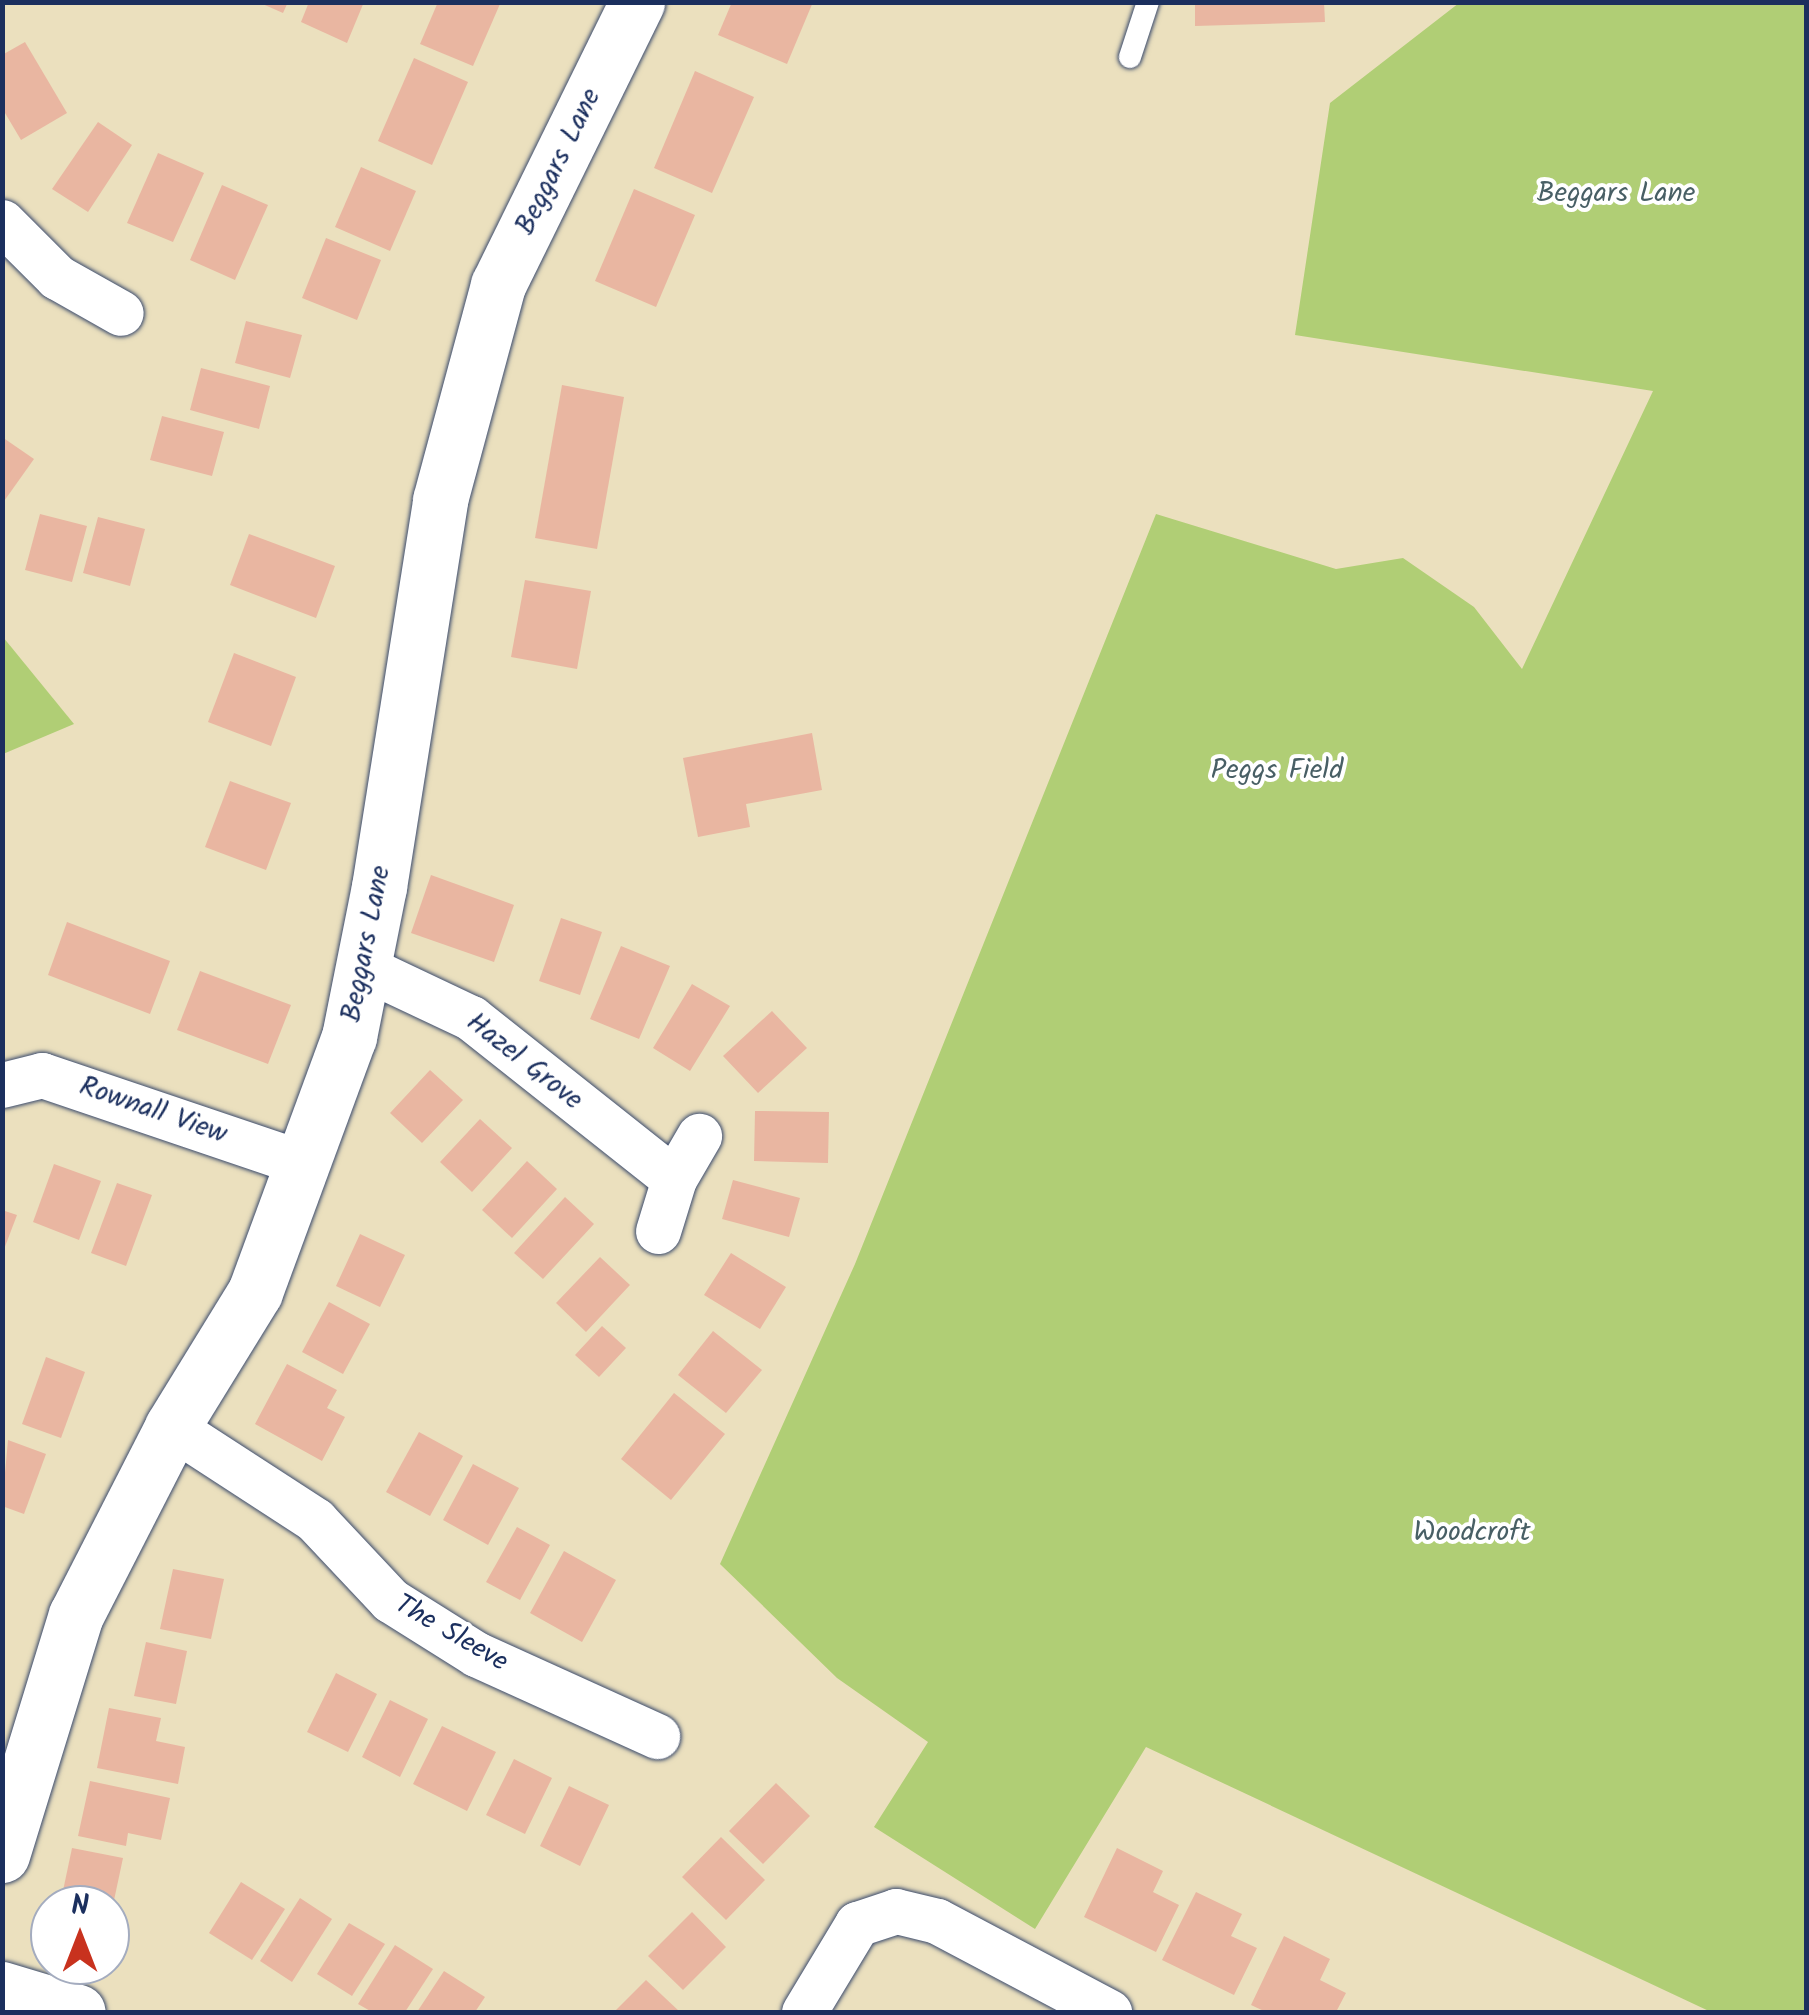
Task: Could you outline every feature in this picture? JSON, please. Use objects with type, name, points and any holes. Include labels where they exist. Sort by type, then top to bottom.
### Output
[{"type":"street","name":"Beggars Lane","points":[[2,1855],[76,1616],[172,1427],[255,1292],[349,1038],[379,888],[440,500],[498,285],[637,2]]},
{"type":"street","points":[[2,222],[57,277],[121,312]]},
{"type":"street","name":"Hazel Grove","points":[[361,966],[471,1018],[674,1179]]},
{"type":"street","name":"Rownall View","points":[[2,1085],[42,1075],[302,1163]]},
{"type":"street","points":[[658,1232],[674,1179],[699,1136]]},
{"type":"street","name":"The Sleeve","points":[[172,1427],[314,1520],[390,1600],[476,1654],[656,1736]]},
{"type":"street","points":[[804,2012],[857,1924],[896,1911],[937,1921],[1109,2012]]},
{"type":"street","points":[[2,1989],[78,2012]]},
{"type":"lane","points":[[1130,58],[1148,2]]},
{"type":"green space","points":[[1459,3],[1806,3],[1806,2012],[1711,2012],[1146,1747],[1035,1929],[874,1827],[928,1742],[837,1678],[720,1564],[855,1264],[1156,514],[1336,569],[1403,558],[1474,607],[1522,669],[1653,391],[1295,335],[1330,103]]},
{"type":"green space","points":[[3,637],[74,724],[2,754]]},
{"type":"building","points":[[258,2],[288,2],[283,13]]},
{"type":"building","points":[[309,2],[364,2],[347,43],[301,22]]},
{"type":"building","points":[[438,2],[500,4],[473,66],[420,44]]},
{"type":"building","points":[[732,2],[813,2],[787,64],[718,35]]},
{"type":"building","points":[[1195,2],[1324,2],[1325,22],[1195,26]]},
{"type":"building","points":[[25,42],[67,113],[21,140],[2,108],[2,55]]},
{"type":"building","points":[[414,58],[468,82],[432,165],[378,141]]},
{"type":"building","points":[[695,71],[754,97],[712,193],[654,168]]},
{"type":"building","points":[[98,122],[132,145],[88,212],[52,189]]},
{"type":"building","points":[[158,153],[204,173],[173,242],[127,223]]},
{"type":"building","points":[[361,167],[416,191],[390,251],[335,227]]},
{"type":"building","points":[[222,185],[268,205],[235,280],[190,260]]},
{"type":"building","points":[[634,189],[695,215],[656,307],[595,281]]},
{"type":"building","points":[[326,238],[381,260],[357,320],[302,298]]},
{"type":"building","points":[[246,321],[302,335],[290,378],[235,363]]},
{"type":"building","points":[[201,368],[270,386],[259,429],[190,410]]},
{"type":"building","points":[[562,385],[624,397],[597,549],[535,538]]},
{"type":"building","points":[[162,416],[224,432],[212,476],[150,460]]},
{"type":"building","points":[[2,437],[34,459],[2,504]]},
{"type":"building","points":[[40,514],[87,526],[72,582],[25,570]]},
{"type":"building","points":[[98,517],[145,529],[130,586],[83,573]]},
{"type":"building","points":[[249,534],[335,566],[316,618],[230,585]]},
{"type":"building","points":[[525,580],[591,591],[577,669],[511,657]]},
{"type":"building","points":[[234,653],[296,677],[271,746],[208,722]]},
{"type":"building","points":[[812,733],[822,790],[746,804],[750,827],[698,837],[683,758]]},
{"type":"building","points":[[230,781],[291,803],[266,870],[205,847]]},
{"type":"building","points":[[431,875],[514,905],[494,962],[411,933]]},
{"type":"building","points":[[561,918],[602,932],[580,995],[539,981]]},
{"type":"building","points":[[67,922],[170,961],[150,1014],[48,975]]},
{"type":"building","points":[[621,946],[670,966],[639,1039],[590,1019]]},
{"type":"building","points":[[200,971],[291,1005],[268,1064],[177,1030]]},
{"type":"building","points":[[692,984],[730,1006],[690,1071],[653,1048]]},
{"type":"building","points":[[772,1011],[807,1048],[758,1093],[723,1056]]},
{"type":"building","points":[[430,1070],[463,1100],[422,1143],[390,1113]]},
{"type":"building","points":[[755,1111],[829,1112],[828,1163],[754,1161]]},
{"type":"building","points":[[480,1119],[512,1148],[472,1192],[440,1162]]},
{"type":"building","points":[[527,1161],[557,1189],[512,1238],[482,1210]]},
{"type":"building","points":[[54,1164],[101,1181],[79,1240],[33,1222]]},
{"type":"building","points":[[733,1180],[800,1198],[789,1237],[722,1219]]},
{"type":"building","points":[[117,1183],[152,1195],[126,1266],[91,1253]]},
{"type":"building","points":[[565,1197],[594,1224],[543,1279],[514,1253]]},
{"type":"building","points":[[2,1210],[17,1215],[3,1252],[2,1252]]},
{"type":"building","points":[[360,1234],[405,1255],[380,1307],[336,1286]]},
{"type":"building","points":[[731,1253],[786,1287],[760,1329],[704,1295]]},
{"type":"building","points":[[600,1257],[630,1285],[586,1332],[556,1303]]},
{"type":"building","points":[[329,1302],[370,1324],[343,1374],[302,1352]]},
{"type":"building","points":[[602,1326],[626,1348],[599,1377],[575,1355]]},
{"type":"building","points":[[713,1331],[762,1370],[726,1413],[678,1375]]},
{"type":"building","points":[[46,1357],[85,1372],[61,1438],[22,1424]]},
{"type":"building","points":[[287,1364],[337,1390],[327,1408],[345,1417],[322,1461],[255,1424]]},
{"type":"building","points":[[674,1393],[725,1434],[671,1500],[621,1459]]},
{"type":"building","points":[[419,1432],[463,1456],[430,1516],[386,1492]]},
{"type":"building","points":[[8,1440],[46,1454],[24,1514],[2,1506]]},
{"type":"building","points":[[473,1464],[519,1488],[488,1545],[443,1520]]},
{"type":"building","points":[[517,1527],[550,1545],[520,1600],[486,1582]]},
{"type":"building","points":[[564,1551],[616,1580],[582,1642],[530,1613]]},
{"type":"building","points":[[173,1569],[224,1579],[211,1639],[160,1629]]},
{"type":"building","points":[[146,1642],[187,1651],[176,1704],[134,1696]]},
{"type":"building","points":[[336,1673],[377,1694],[348,1752],[307,1732]]},
{"type":"building","points":[[390,1700],[428,1719],[400,1777],[362,1757]]},
{"type":"building","points":[[109,1708],[161,1718],[156,1741],[185,1747],[178,1784],[97,1768]]},
{"type":"building","points":[[442,1726],[496,1752],[467,1811],[413,1784]]},
{"type":"building","points":[[514,1759],[552,1778],[525,1834],[486,1815]]},
{"type":"building","points":[[90,1781],[170,1798],[161,1840],[128,1833],[126,1846],[78,1836]]},
{"type":"building","points":[[776,1783],[810,1816],[763,1864],[729,1831]]},
{"type":"building","points":[[569,1786],[609,1805],[580,1866],[540,1846]]},
{"type":"building","points":[[721,1837],[765,1880],[726,1920],[682,1877]]},
{"type":"building","points":[[72,1848],[123,1858],[117,1885],[64,1885]]},
{"type":"building","points":[[1117,1848],[1163,1871],[1153,1892],[1179,1905],[1156,1952],[1084,1917]]},
{"type":"building","points":[[241,1882],[285,1909],[252,1960],[209,1933]]},
{"type":"building","points":[[1196,1892],[1242,1914],[1231,1936],[1257,1948],[1234,1995],[1162,1960]]},
{"type":"building","points":[[300,1898],[332,1919],[292,1982],[260,1961]]},
{"type":"building","points":[[692,1912],[726,1947],[683,1990],[648,1956]]},
{"type":"building","points":[[349,1923],[385,1944],[352,1996],[317,1974]]},
{"type":"building","points":[[1284,1936],[1330,1959],[1320,1980],[1346,1993],[1336,2012],[1266,2012],[1251,2005]]},
{"type":"building","points":[[395,1945],[433,1969],[405,2012],[372,2012],[358,2004]]},
{"type":"building","points":[[444,1971],[485,1997],[475,2012],[417,2012]]},
{"type":"building","points":[[646,1980],[680,2012],[614,2012]]},
{"type":"park label","name":"Peggs Field","points":[[1277,771]]},
{"type":"park label","name":"Woodcroft","points":[[1472,1533]]}]
